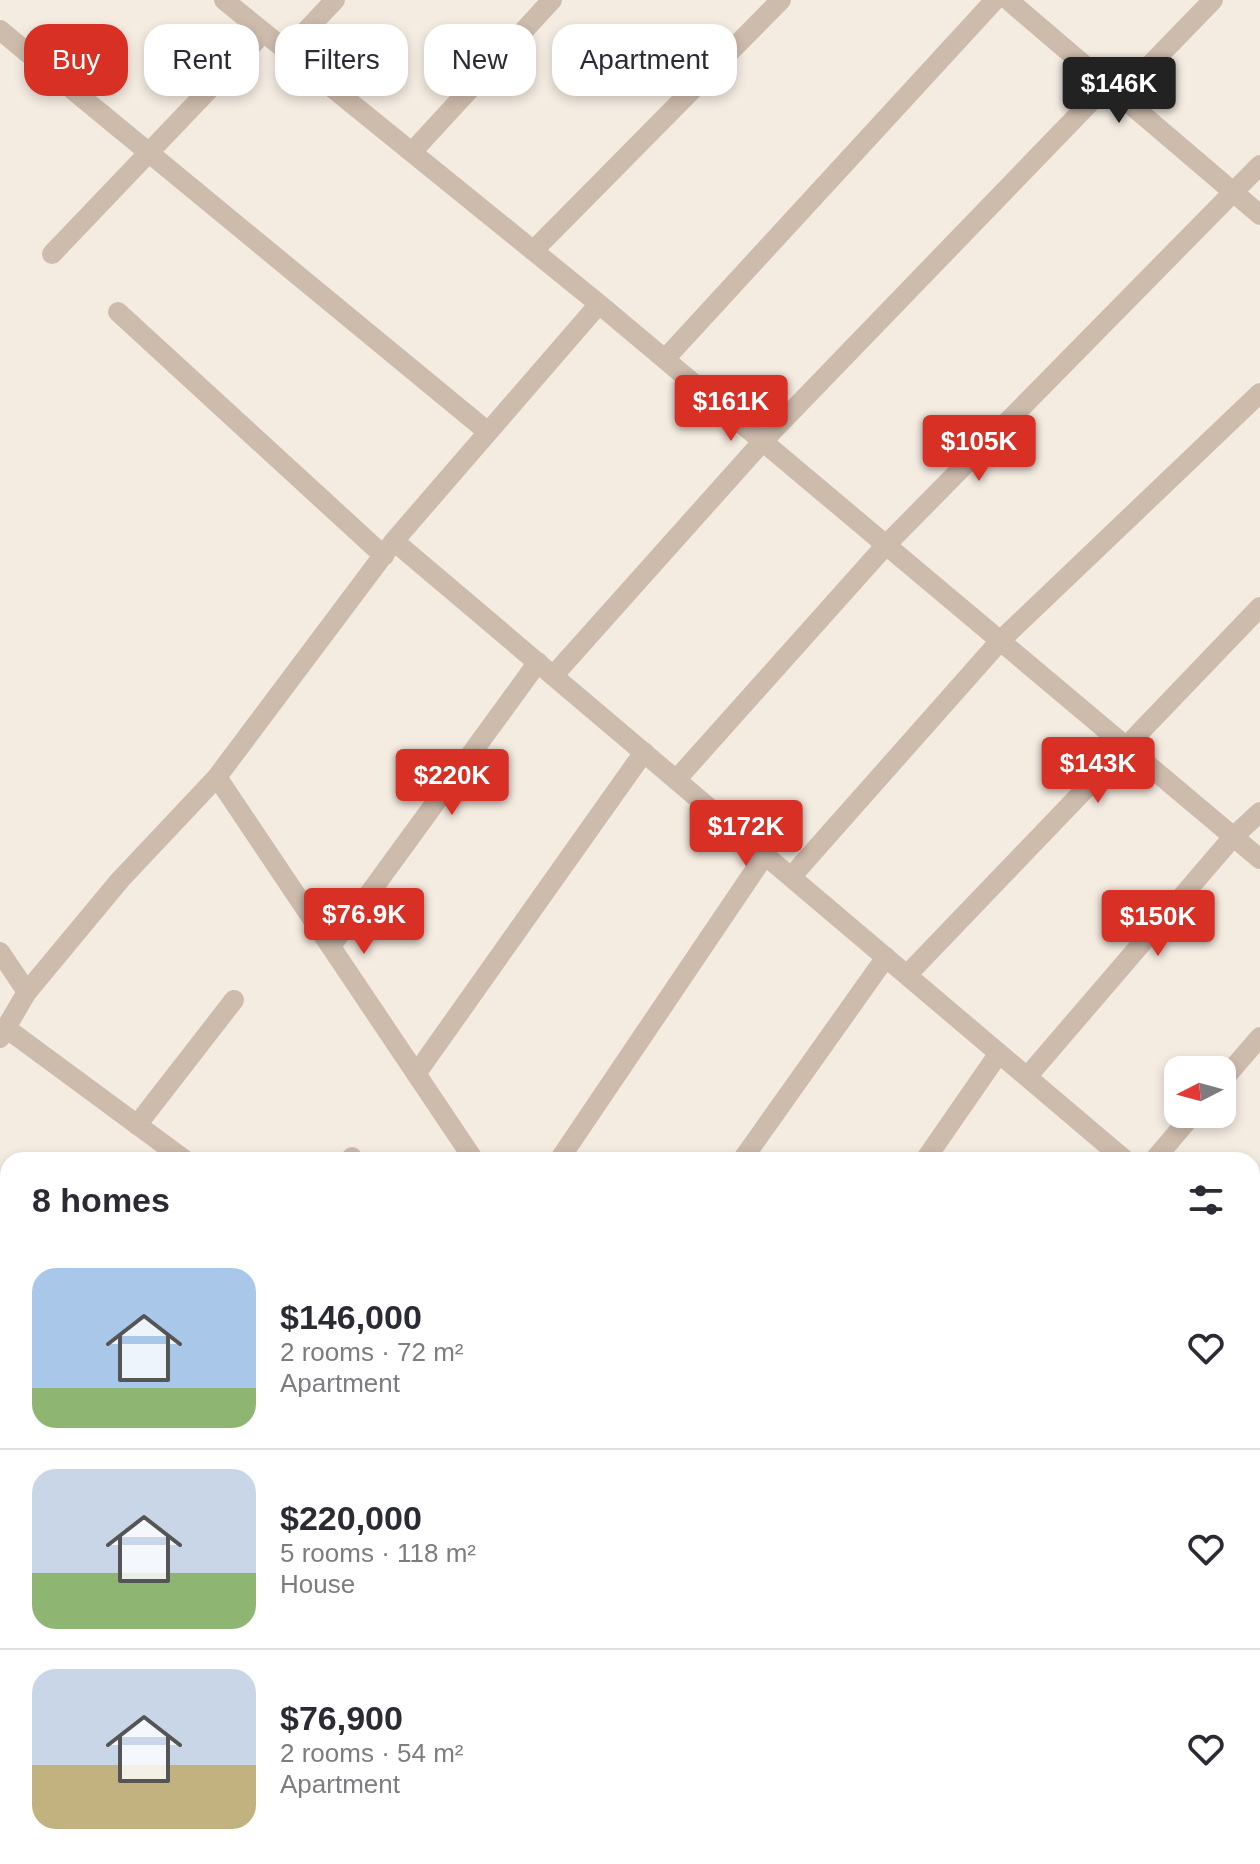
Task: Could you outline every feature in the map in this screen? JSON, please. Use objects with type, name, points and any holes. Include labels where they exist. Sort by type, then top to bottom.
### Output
[{"type":"street","points":[[224,0],[275,41]]},
{"type":"street","points":[[312,24],[335,0]]},
{"type":"street","points":[[412,152],[552,0]]},
{"type":"street","points":[[533,251],[781,0]]},
{"type":"street","points":[[665,359],[995,0]]},
{"type":"street","points":[[1008,0],[1260,215]]},
{"type":"street","points":[[331,946],[546,669],[763,441],[1114,90],[1213,0]]},
{"type":"street","points":[[0,30],[151,151],[488,432]]},
{"type":"street","points":[[52,254],[264,32]]},
{"type":"street","points":[[343,96],[599,304],[1260,859]]},
{"type":"street","points":[[676,780],[886,545],[1260,165]]},
{"type":"street","points":[[174,1152],[3,1033],[27,992],[120,880],[217,777],[389,549],[599,304]]},
{"type":"street","points":[[118,312],[389,549],[546,669],[1113,1152]]},
{"type":"street","points":[[791,877],[1000,641],[1260,393]]},
{"type":"street","points":[[907,975],[1260,607]]},
{"type":"street","points":[[416,1074],[644,752]]},
{"type":"street","points":[[217,777],[469,1152]]},
{"type":"street","points":[[1027,1077],[1233,837],[1260,812]]},
{"type":"street","points":[[564,1152],[765,855]]},
{"type":"street","points":[[0,952],[27,992]]},
{"type":"street","points":[[748,1152],[886,957]]},
{"type":"street","points":[[137,1125],[234,1000]]},
{"type":"street","points":[[1236,1065],[1260,1037]]},
{"type":"street","points":[[931,1152],[999,1053]]},
{"type":"street","points":[[1161,1152],[1181,1128]]}]
